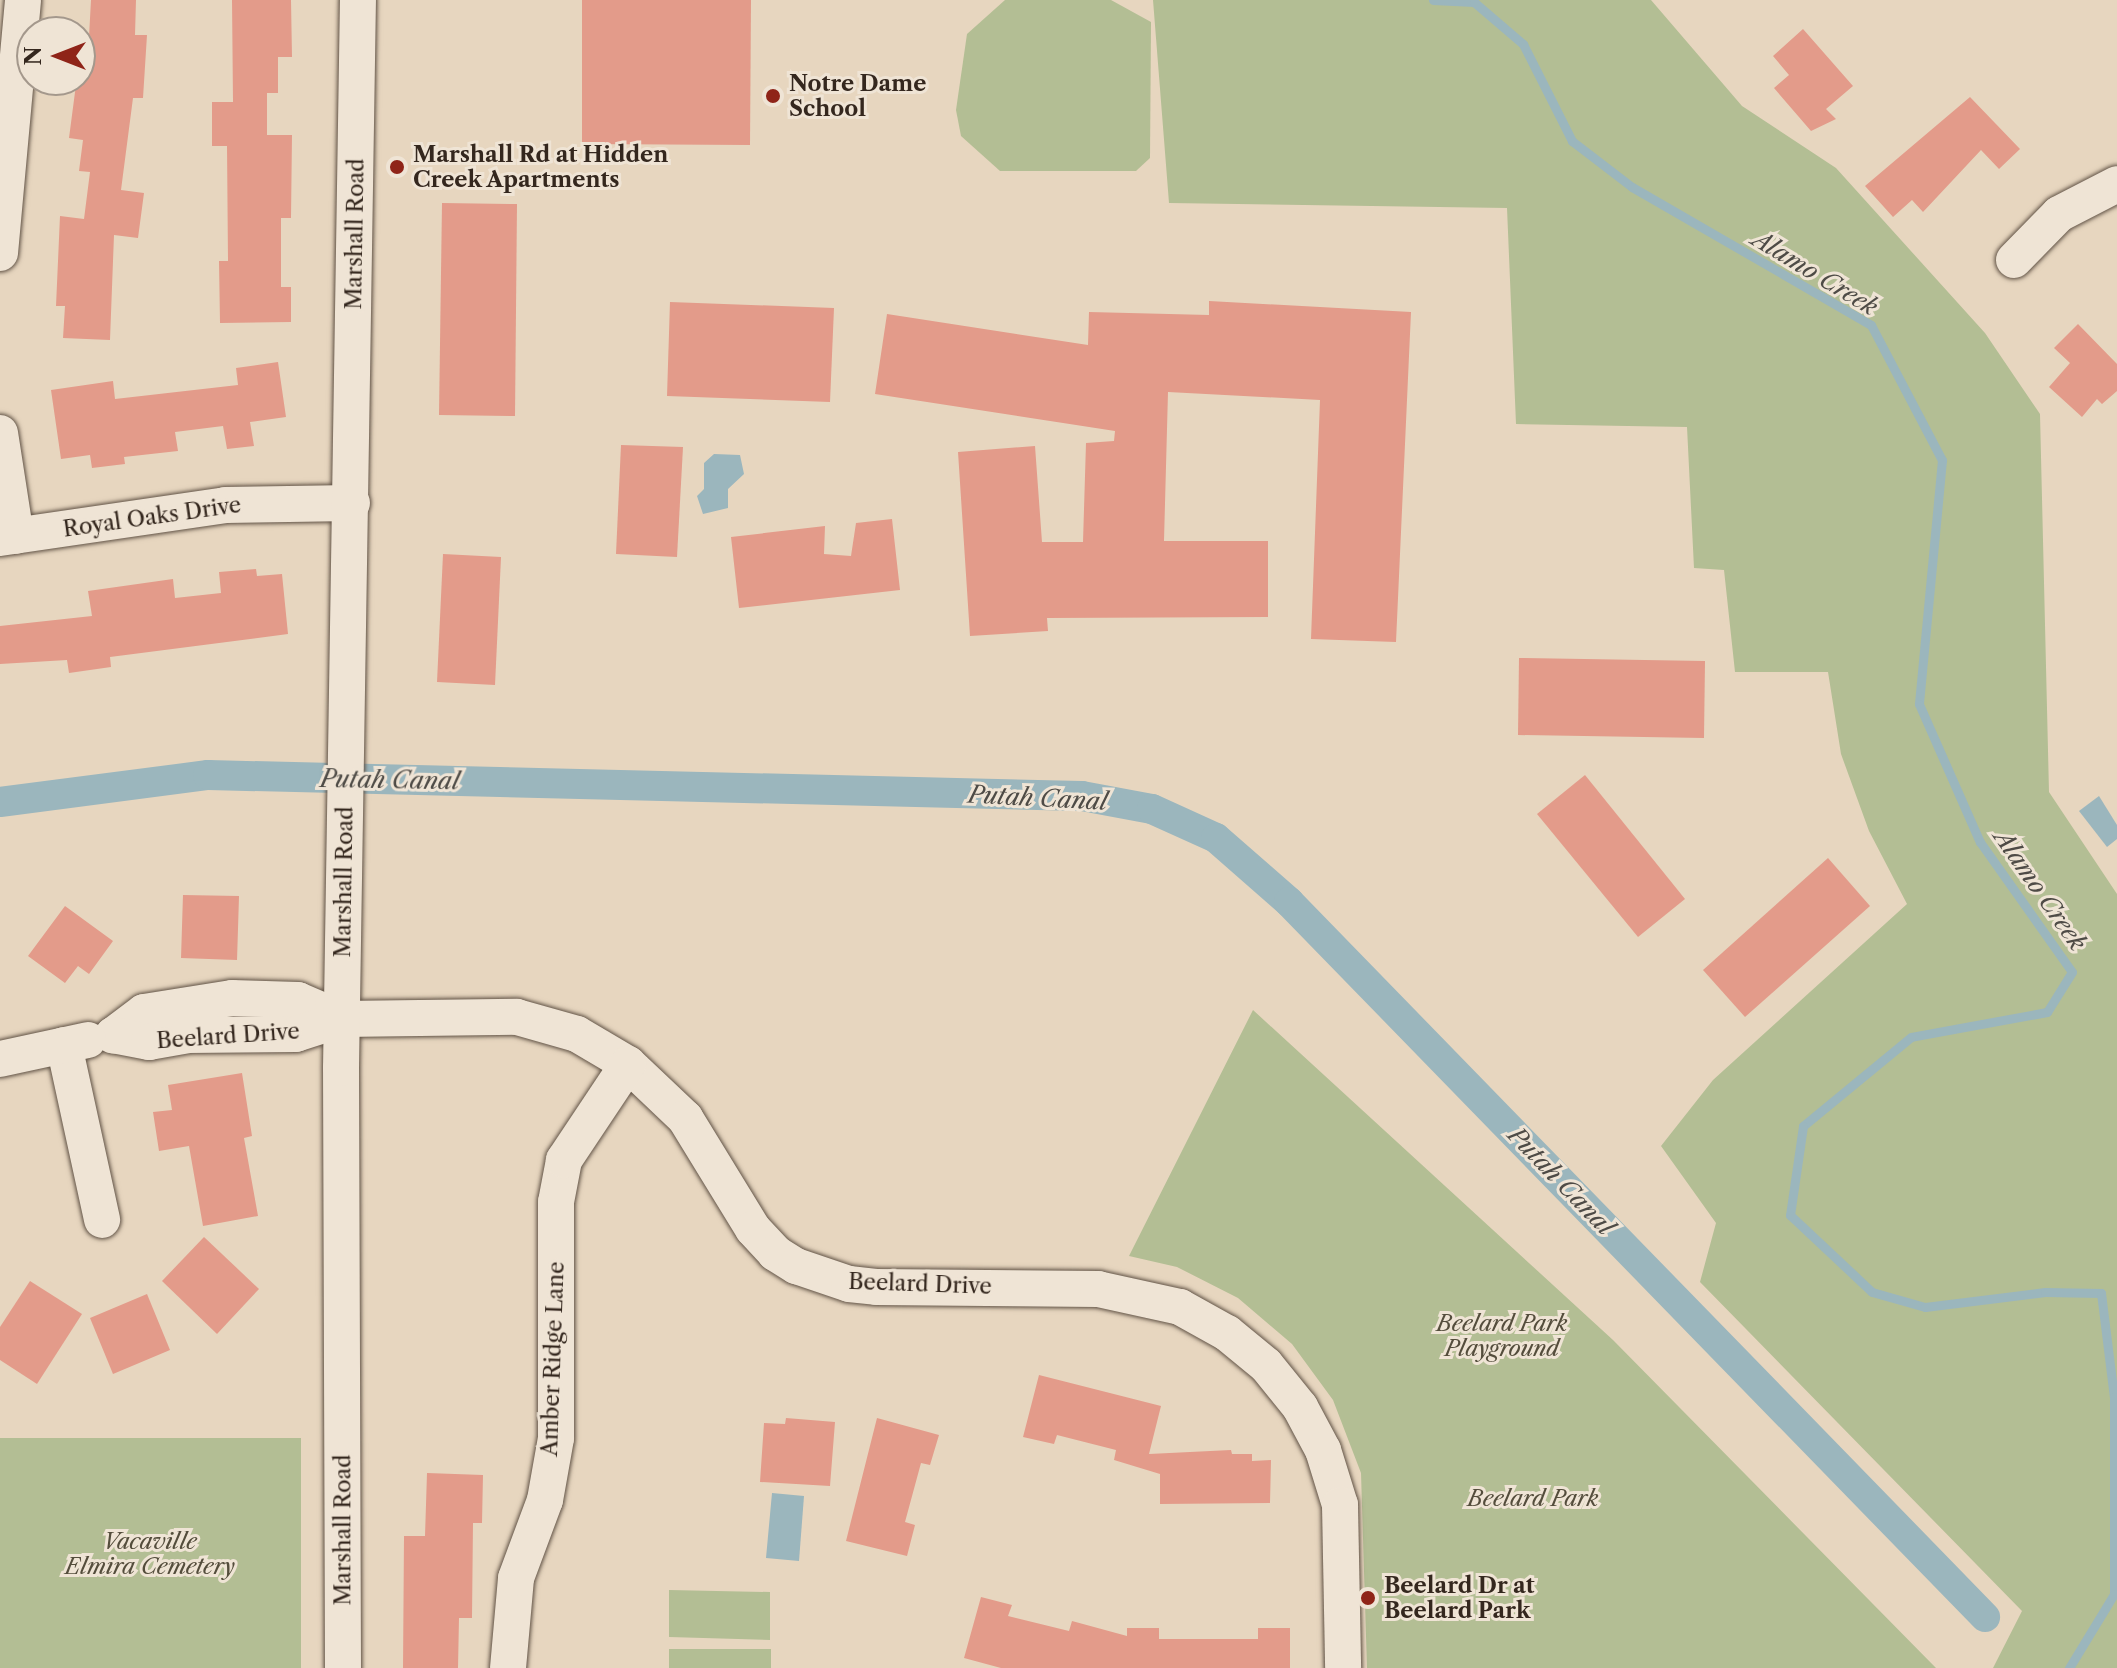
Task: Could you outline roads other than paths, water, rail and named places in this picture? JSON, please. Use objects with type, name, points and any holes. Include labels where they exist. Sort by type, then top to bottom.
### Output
[{"type":"street","points":[[1,239],[23,0]]},
{"type":"street","name":"Marshall Road","points":[[343,1668],[342,1019],[358,0]]},
{"type":"street","points":[[2014,260],[2059,214],[2117,184]]},
{"type":"street","points":[[0,433],[8,537]]},
{"type":"street","name":"Royal Oaks Drive","points":[[8,537],[225,505],[352,503]]},
{"type":"street","name":"Beelard Drive","points":[[0,1059],[113,1035],[149,1042],[187,1035],[296,1034],[342,1019],[517,1017],[577,1034],[628,1064],[685,1118],[753,1229],[775,1253],[796,1266],[849,1284],[876,1287],[1125,1292],[1180,1307],[1249,1349],[1300,1407],[1332,1474],[1342,1536],[1343,1668]]},
{"type":"street","points":[[64,1045],[102,1220]]},
{"type":"street","name":"Amber Ridge Lane","points":[[508,1668],[516,1578],[545,1500],[556,1438],[556,1202],[564,1160],[628,1064]]},
{"type":"water","points":[[714,454],[740,455],[744,474],[728,489],[728,508],[703,514],[697,496],[704,489],[704,463]]},
{"type":"water","points":[[2099,796],[2117,825],[2117,839],[2107,847],[2079,811]]},
{"type":"water","points":[[772,1493],[804,1496],[799,1561],[766,1558]]},
{"type":"waterway","name":"Alamo Creek","points":[[1433,0],[1474,2],[1523,44],[1572,141],[1632,187],[1871,325],[1942,460],[1919,704],[1980,842],[2072,972],[2047,1012],[1911,1037],[1803,1126],[1790,1215],[1872,1292],[1925,1307],[2045,1292],[2101,1293],[2114,1397],[2114,1594],[2069,1668]]},
{"type":"waterway","name":"Putah Canal","points":[[0,802],[208,775],[1082,796],[1152,809],[1216,838],[1289,902],[1985,1617]]},
{"type":"place","name":"Notre Dame School","points":[[773,96]]},
{"type":"place","name":"Marshall Rd at Hidden Creek Apartments","points":[[397,167]]},
{"type":"place","name":"Beelard Dr at Beelard Park","points":[[1368,1598]]},
{"type":"park label","name":"Beelard Park Playground","points":[[1502,1336]]},
{"type":"park label","name":"Beelard Park","points":[[1533,1499]]},
{"type":"park label","name":"Vacaville Elmira Cemetery","points":[[150,1554]]}]
